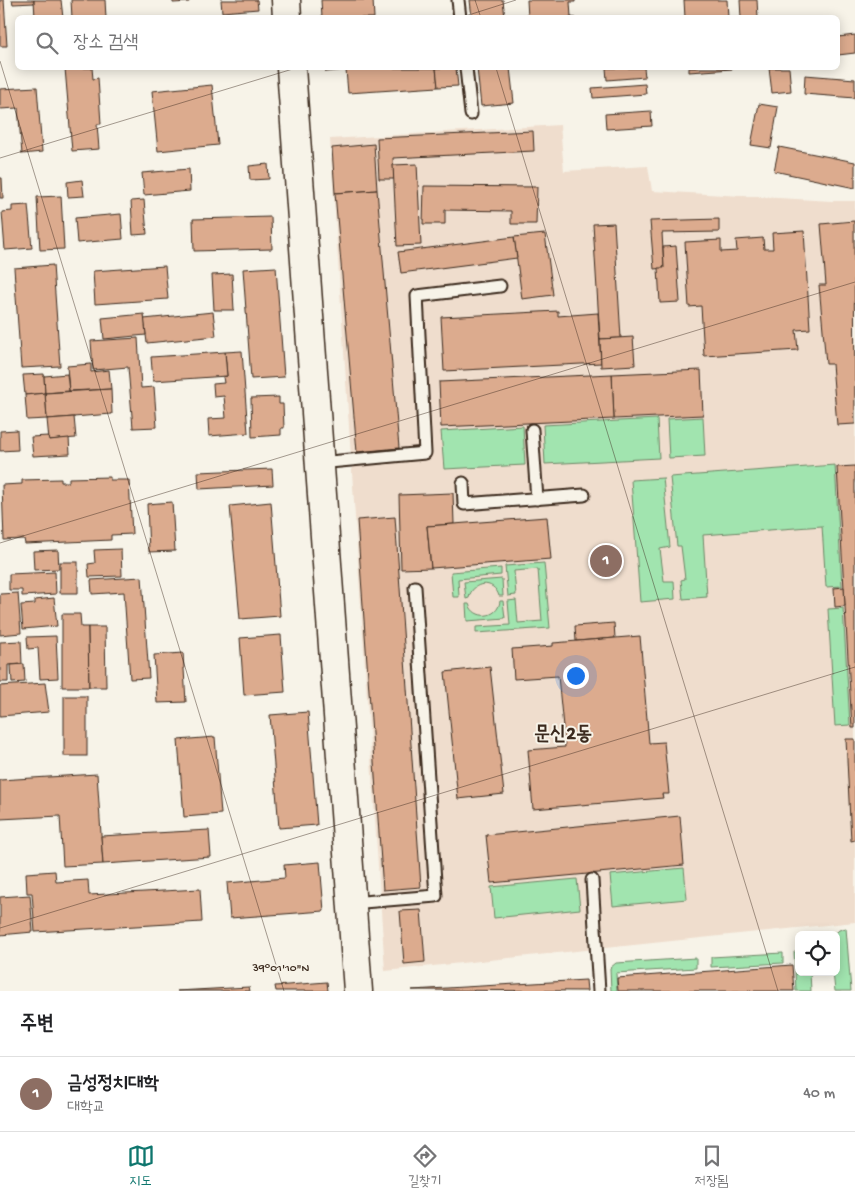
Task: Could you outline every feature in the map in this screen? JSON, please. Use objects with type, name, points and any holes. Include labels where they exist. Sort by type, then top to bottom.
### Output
[{"type":"main road","points":[[286,0],[288,15]]},
{"type":"main road","points":[[291,70],[358,991]]},
{"type":"lane","points":[[458,0],[460,15]]},
{"type":"lane","points":[[466,70],[470,114]]},
{"type":"lane","points":[[320,463],[425,454],[417,296],[500,286]]},
{"type":"lane","points":[[532,430],[537,499]]},
{"type":"lane","points":[[463,484],[464,504],[584,495]]},
{"type":"lane","points":[[351,903],[436,896],[415,587]]},
{"type":"lane","points":[[592,880],[599,991]]},
{"type":"shaded area","points":[[560,125],[564,171],[648,166],[652,191],[855,201],[855,922],[385,971],[330,139]]},
{"type":"green space","points":[[703,417],[705,456],[669,458],[667,419]]},
{"type":"green space","points":[[657,419],[659,458],[545,464],[543,425]]},
{"type":"green space","points":[[523,426],[525,465],[444,469],[441,431]]},
{"type":"green space","points":[[835,465],[842,586],[826,587],[822,526],[703,535],[707,597],[683,599],[681,580],[685,579],[681,546],[677,546],[670,477]]},
{"type":"green space","points":[[663,478],[670,547],[660,549],[664,581],[674,581],[675,599],[640,602],[631,480]]},
{"type":"green space","points":[[544,563],[550,628],[476,633],[476,627],[510,625],[508,601],[516,600],[518,623],[542,621],[538,569],[514,571],[516,595],[508,596],[505,566]]},
{"type":"green space","points":[[501,568],[501,575],[458,579],[459,597],[453,597],[451,572]]},
{"type":"green space","points":[[502,579],[503,596],[499,596],[493,587],[483,584],[474,588],[469,598],[466,599],[464,582]]},
{"type":"green space","points":[[500,601],[503,601],[505,618],[467,621],[466,604],[469,604],[476,613],[486,615],[495,611]]},
{"type":"green space","points":[[843,608],[850,725],[835,726],[828,609]]},
{"type":"green space","points":[[684,868],[687,899],[613,906],[610,875]]},
{"type":"green space","points":[[577,879],[580,909],[494,918],[491,887]]},
{"type":"green space","points":[[846,928],[851,991],[835,991],[833,976],[840,976],[839,930]]},
{"type":"green space","points":[[783,953],[783,963],[711,967],[711,957]]},
{"type":"green space","points":[[696,958],[696,968],[616,973],[617,991],[611,991],[610,968],[616,963]]},
{"type":"green space","points":[[795,976],[810,976],[811,991],[796,991]]},
{"type":"building","points":[[0,0],[4,0],[7,46],[0,46]]},
{"type":"building","points":[[12,0],[34,0],[34,3],[13,4]]},
{"type":"building","points":[[34,0],[61,0],[63,15],[35,15]]},
{"type":"building","points":[[71,0],[105,0],[106,15],[72,15]]},
{"type":"building","points":[[173,0],[189,0],[189,2],[173,3]]},
{"type":"building","points":[[221,0],[257,0],[258,9],[222,12]]},
{"type":"building","points":[[321,0],[373,0],[374,15],[322,15]]},
{"type":"building","points":[[470,0],[503,0],[505,15],[472,15]]},
{"type":"building","points":[[527,0],[575,0],[575,2],[570,2],[571,15],[528,15]]},
{"type":"building","points":[[684,0],[727,0],[728,15],[685,15]]},
{"type":"building","points":[[740,0],[757,0],[758,15],[741,15]]},
{"type":"building","points":[[855,35],[855,53],[840,55],[840,37]]},
{"type":"building","points":[[65,70],[92,70],[93,79],[98,78],[101,124],[97,124],[99,149],[72,151]]},
{"type":"building","points":[[326,70],[346,70],[326,72]]},
{"type":"building","points":[[346,70],[436,70],[438,87],[348,93]]},
{"type":"building","points":[[436,70],[456,70],[458,86],[438,87]]},
{"type":"building","points":[[477,70],[510,70],[514,103],[481,106]]},
{"type":"building","points":[[606,70],[644,70],[645,77],[607,80]]},
{"type":"building","points":[[689,70],[718,70],[689,72]]},
{"type":"building","points":[[769,70],[789,70],[791,91],[772,93]]},
{"type":"building","points":[[805,75],[855,79],[855,98],[804,94]]},
{"type":"building","points":[[645,84],[646,94],[593,98],[592,88]]},
{"type":"building","points":[[212,85],[218,145],[158,151],[152,91]]},
{"type":"building","points":[[37,87],[42,152],[22,154],[18,108],[0,109],[0,89]]},
{"type":"building","points":[[759,104],[778,107],[771,148],[751,145]]},
{"type":"building","points":[[651,111],[652,126],[606,129],[605,114]]},
{"type":"building","points":[[533,131],[534,151],[393,158],[394,179],[379,179],[377,138]]},
{"type":"building","points":[[374,144],[377,190],[335,193],[332,148]]},
{"type":"building","points":[[779,147],[855,162],[855,188],[774,171]]},
{"type":"building","points":[[268,164],[269,179],[250,180],[249,166]]},
{"type":"building","points":[[417,164],[421,245],[397,246],[393,165]]},
{"type":"building","points":[[189,169],[190,191],[144,195],[142,173]]},
{"type":"building","points":[[0,178],[2,178],[3,198],[0,198]]},
{"type":"building","points":[[82,180],[84,196],[68,197],[67,182]]},
{"type":"building","points":[[424,186],[537,187],[536,224],[511,224],[511,211],[445,210],[445,224],[423,224]]},
{"type":"building","points":[[377,190],[399,448],[357,452],[335,193]]},
{"type":"building","points":[[61,196],[64,249],[40,250],[37,197]]},
{"type":"building","points":[[144,200],[147,234],[133,235],[131,201]]},
{"type":"building","points":[[28,205],[32,248],[5,250],[2,212],[12,211],[12,206]]},
{"type":"building","points":[[121,214],[123,239],[77,243],[75,218]]},
{"type":"building","points":[[271,217],[272,249],[194,251],[193,219]]},
{"type":"building","points":[[719,219],[719,232],[662,233],[664,268],[654,269],[650,221]]},
{"type":"building","points":[[854,221],[855,424],[837,425],[832,364],[826,364],[819,285],[826,285],[821,224]]},
{"type":"building","points":[[614,223],[621,338],[600,339],[593,224]]},
{"type":"building","points":[[804,231],[810,329],[796,330],[798,350],[704,356],[701,306],[689,307],[685,242],[721,240],[721,252],[737,251],[736,240],[763,238],[764,249],[773,249],[772,233]]},
{"type":"building","points":[[545,234],[553,295],[522,299],[514,237]]},
{"type":"building","points":[[514,237],[517,258],[401,273],[398,252]]},
{"type":"building","points":[[676,246],[680,302],[660,303],[658,268],[664,268],[663,247]]},
{"type":"building","points":[[53,265],[60,366],[21,368],[14,268]]},
{"type":"building","points":[[165,266],[168,299],[95,304],[93,271]]},
{"type":"building","points":[[276,267],[284,377],[251,379],[243,269]]},
{"type":"building","points":[[232,274],[234,310],[214,310],[212,275]]},
{"type":"building","points":[[558,311],[558,316],[598,313],[601,363],[444,371],[441,317]]},
{"type":"building","points":[[213,312],[216,336],[147,343],[144,319]]},
{"type":"building","points":[[144,314],[146,335],[104,339],[102,318]]},
{"type":"building","points":[[633,337],[635,365],[601,367],[600,339]]},
{"type":"building","points":[[138,338],[141,388],[154,387],[157,427],[133,428],[128,367],[93,370],[91,341]]},
{"type":"building","points":[[242,351],[248,433],[209,436],[208,419],[226,418],[224,396],[214,397],[213,384],[224,383],[223,377],[227,376],[225,352]]},
{"type":"building","points":[[225,352],[227,376],[153,381],[151,357]]},
{"type":"building","points":[[91,364],[91,372],[109,370],[111,389],[69,391],[67,366]]},
{"type":"building","points":[[701,370],[703,415],[614,419],[612,374]]},
{"type":"building","points":[[44,374],[45,393],[25,395],[23,375]]},
{"type":"building","points":[[67,374],[69,391],[45,393],[44,376]]},
{"type":"building","points":[[612,374],[614,419],[441,427],[439,382]]},
{"type":"building","points":[[111,389],[112,414],[47,419],[45,393]]},
{"type":"building","points":[[45,393],[47,419],[27,420],[25,395]]},
{"type":"building","points":[[279,397],[279,404],[283,404],[284,428],[281,428],[281,435],[252,437],[251,398]]},
{"type":"building","points":[[74,417],[76,438],[49,440],[47,419]]},
{"type":"building","points":[[17,430],[18,450],[0,451],[0,431]]},
{"type":"building","points":[[48,436],[49,440],[69,438],[70,454],[33,456],[31,437]]},
{"type":"building","points":[[855,466],[855,728],[852,728],[837,467]]},
{"type":"building","points":[[272,469],[273,485],[199,489],[198,472]]},
{"type":"building","points":[[110,477],[110,480],[129,480],[132,534],[111,535],[111,540],[25,544],[24,539],[4,540],[2,485],[22,484],[22,480],[61,479],[61,482],[69,482],[69,478]]},
{"type":"building","points":[[453,493],[454,524],[427,526],[431,568],[401,569],[399,495]]},
{"type":"building","points":[[172,502],[175,551],[149,552],[147,504]]},
{"type":"building","points":[[271,502],[280,616],[240,619],[230,506]]},
{"type":"building","points":[[395,517],[421,887],[383,890],[357,520]]},
{"type":"building","points":[[547,517],[551,559],[431,568],[427,526]]},
{"type":"building","points":[[121,549],[122,576],[89,577],[88,564],[95,563],[94,550]]},
{"type":"building","points":[[58,550],[59,569],[34,570],[33,551]]},
{"type":"building","points":[[60,562],[78,562],[78,593],[60,593]]},
{"type":"building","points":[[55,572],[56,594],[22,596],[22,590],[9,590],[9,574]]},
{"type":"building","points":[[142,577],[149,678],[130,679],[124,592],[92,594],[91,580]]},
{"type":"building","points":[[844,587],[845,606],[835,607],[834,588]]},
{"type":"building","points":[[18,593],[21,633],[0,635],[0,594]]},
{"type":"building","points":[[54,598],[57,626],[23,629],[21,605],[35,604],[35,600]]},
{"type":"building","points":[[62,614],[80,614],[81,627],[88,627],[89,687],[62,687]]},
{"type":"building","points":[[614,623],[615,638],[576,641],[575,626]]},
{"type":"building","points":[[88,627],[105,627],[106,687],[89,687]]},
{"type":"building","points":[[281,635],[285,692],[244,695],[240,638]]},
{"type":"building","points":[[56,636],[58,678],[40,679],[38,648],[28,649],[27,637]]},
{"type":"building","points":[[640,636],[649,743],[664,742],[669,794],[662,794],[663,798],[533,809],[528,750],[565,747],[558,676],[514,679],[512,649],[553,646],[553,643]]},
{"type":"building","points":[[21,641],[22,664],[8,665],[8,682],[0,682],[0,642]]},
{"type":"building","points":[[183,653],[186,702],[157,703],[154,655]]},
{"type":"building","points":[[24,664],[25,682],[12,683],[11,665]]},
{"type":"building","points":[[490,667],[504,794],[458,799],[445,672]]},
{"type":"building","points":[[45,683],[49,712],[0,716],[0,686]]},
{"type":"building","points":[[64,696],[87,696],[87,756],[64,756]]},
{"type":"building","points":[[308,712],[317,825],[279,828],[270,715]]},
{"type":"building","points":[[215,737],[221,814],[184,817],[178,740]]},
{"type":"building","points":[[846,739],[855,739],[855,840],[851,841]]},
{"type":"building","points":[[97,774],[103,864],[63,866],[60,816],[0,819],[0,780]]},
{"type":"building","points":[[680,816],[684,865],[491,883],[486,835]]},
{"type":"building","points":[[209,830],[211,857],[103,864],[101,836]]},
{"type":"building","points":[[320,862],[324,911],[230,918],[227,883],[285,878],[284,865]]},
{"type":"building","points":[[55,871],[56,882],[88,880],[89,895],[200,889],[202,922],[35,932],[32,893],[27,893],[26,873]]},
{"type":"building","points":[[30,895],[33,932],[0,935],[0,897]]},
{"type":"building","points":[[421,910],[425,962],[404,964],[400,911]]},
{"type":"building","points":[[792,965],[794,991],[618,991],[617,978]]},
{"type":"building","points":[[586,980],[587,991],[412,990]]},
{"type":"building","points":[[327,982],[328,991],[276,991],[275,986]]},
{"type":"building","points":[[249,987],[250,991],[177,991]]},
{"type":"place","name":"금성정치대학","points":[[606,561]]},
{"type":"district","name":"문신2동","points":[[563,735]]}]
